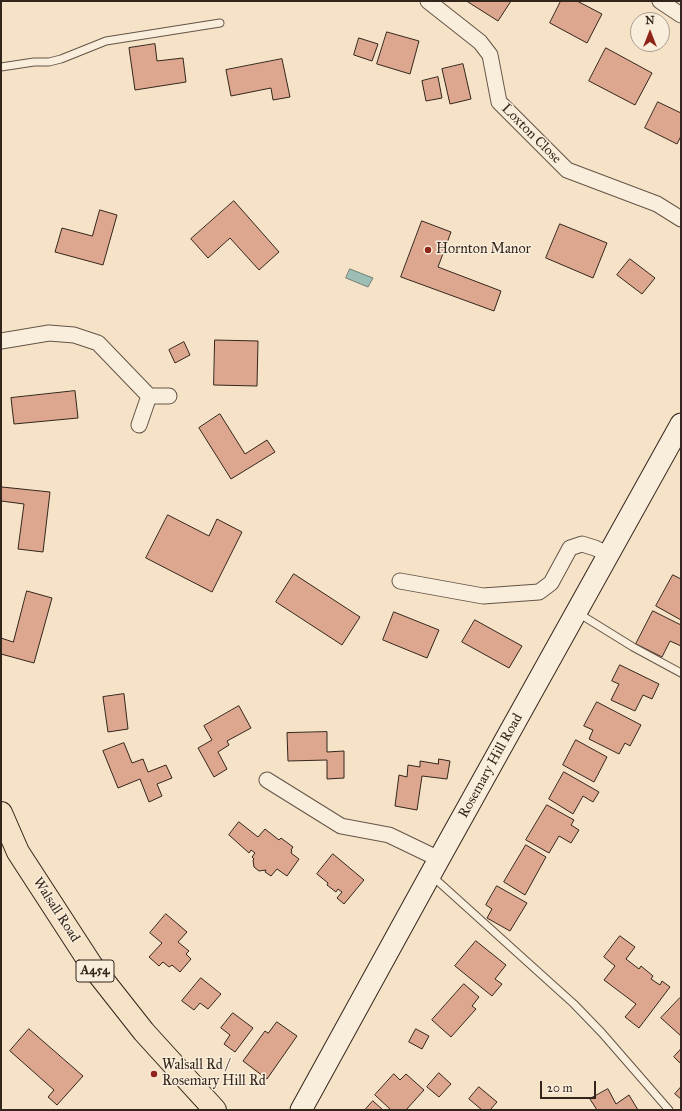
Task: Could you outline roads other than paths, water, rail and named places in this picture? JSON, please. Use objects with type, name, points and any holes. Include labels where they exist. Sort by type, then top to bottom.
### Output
[{"type":"main road","name":"Rosemary Hill Road","points":[[301,1110],[434,867],[681,424]]},
{"type":"main road","name":"Walsall Road","points":[[1,813],[18,852],[92,966],[144,1032],[215,1110]]},
{"type":"street","name":"Loxton Close","points":[[428,1],[480,42],[490,55],[499,102],[567,170],[657,204],[681,219]]},
{"type":"street","points":[[660,1],[681,15]]},
{"type":"street","points":[[1,341],[49,333],[74,335],[98,343],[149,396],[169,396]]},
{"type":"street","points":[[139,425],[149,396]]},
{"type":"street","points":[[400,581],[484,596],[539,592],[551,583],[570,548],[582,544],[595,548],[609,555]]},
{"type":"street","points":[[267,780],[341,826],[389,835],[434,867]]},
{"type":"lane","points":[[1,67],[34,62],[49,62],[61,59],[106,41],[220,22]]},
{"type":"lane","points":[[577,612],[633,647],[681,673]]},
{"type":"lane","points":[[434,867],[602,1032],[669,1110]]},
{"type":"water","points":[[350,269],[373,278],[368,287],[346,278]]},
{"type":"place","name":"Hornton Manor","points":[[428,250]]},
{"type":"place","name":"Walsall Rd / Rosemary Hill Rd","points":[[154,1074]]}]
